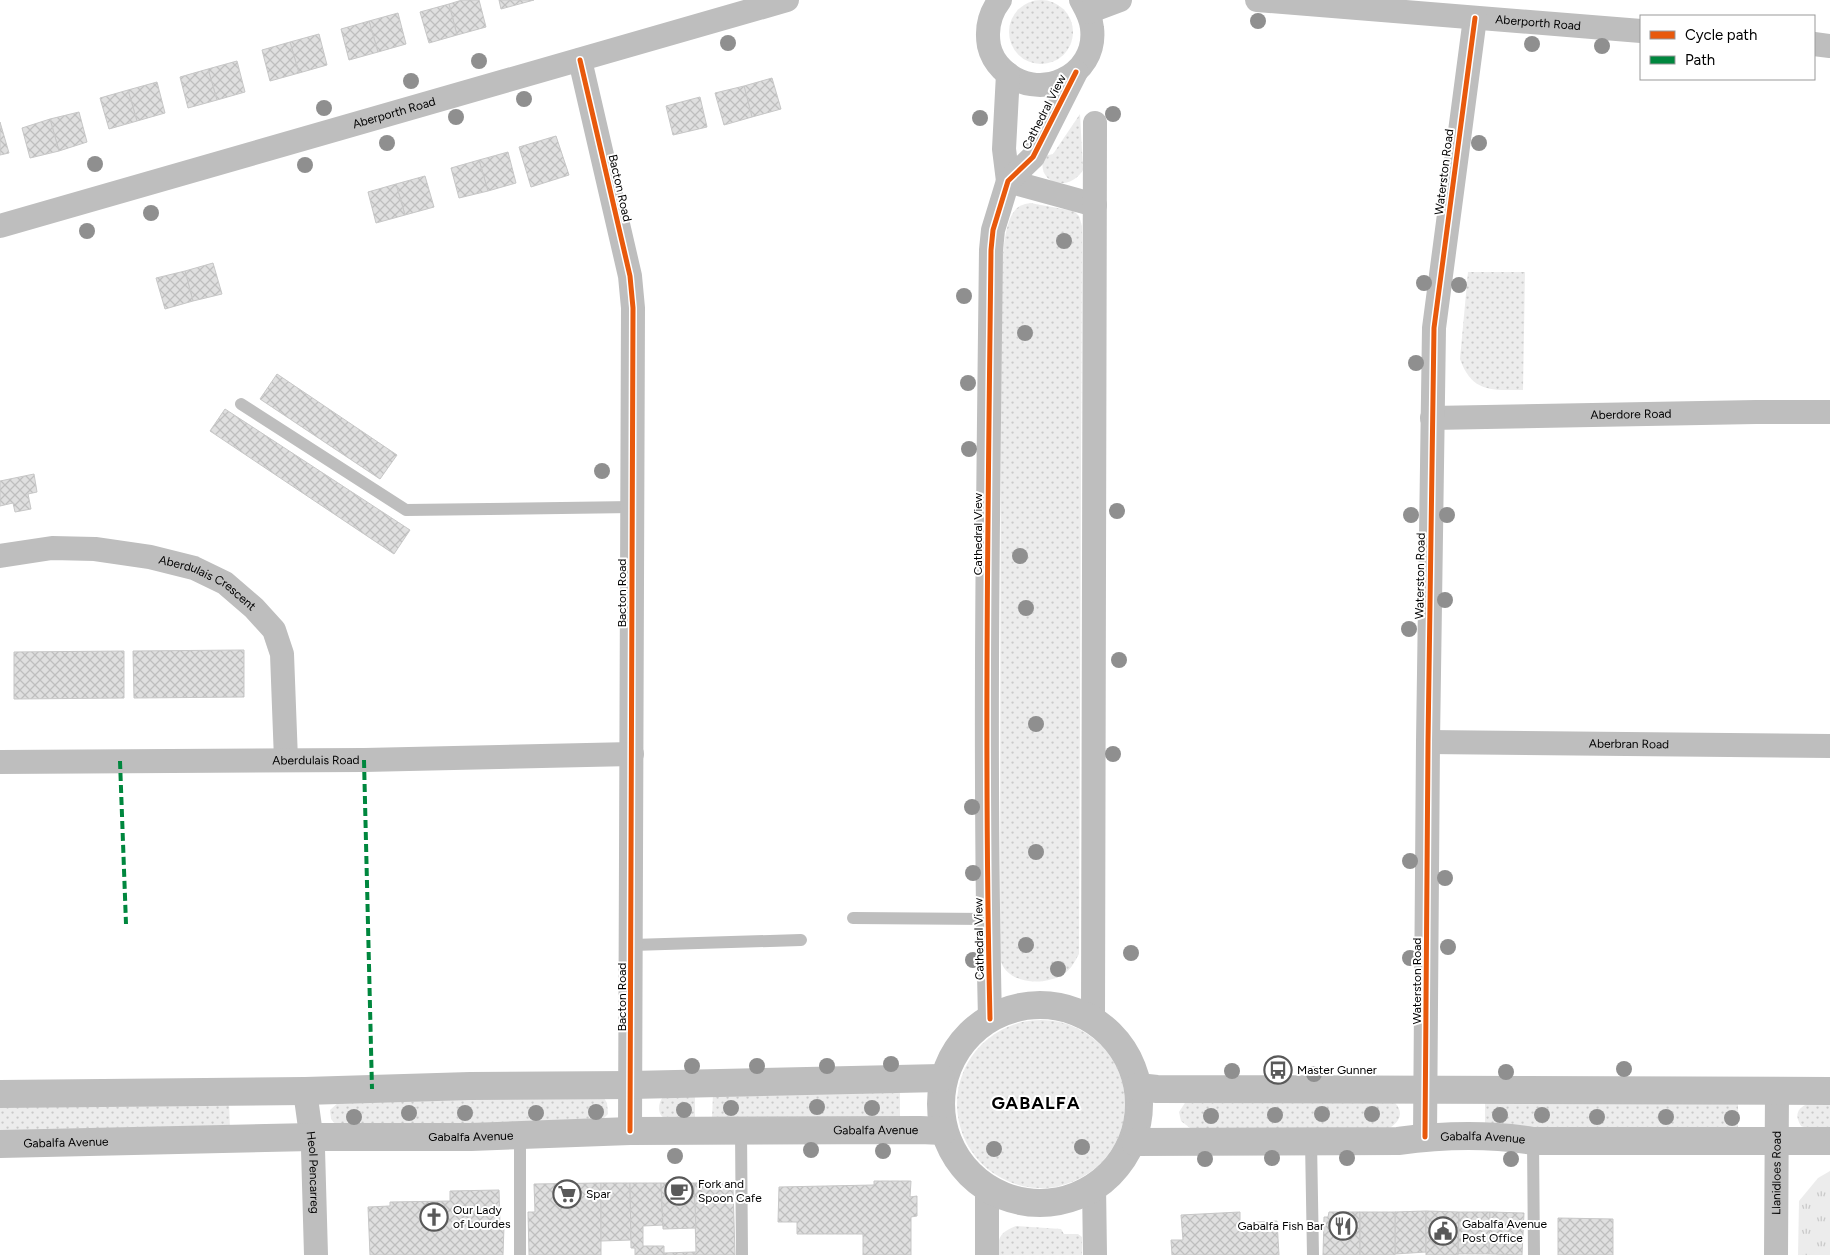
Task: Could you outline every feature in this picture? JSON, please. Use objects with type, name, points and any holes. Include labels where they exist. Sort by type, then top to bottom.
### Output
[{"type":"street","name":"Aberporth Road","points":[[0,226],[787,0]]},
{"type":"street","points":[[1085,6],[1120,0]]},
{"type":"street","name":"Aberporth Road","points":[[1257,0],[1640,31]]},
{"type":"street","points":[[993,2],[988,21],[987,36],[990,51],[997,64],[1008,74],[1020,82],[1035,86],[1050,85],[1064,80],[1076,72]]},
{"type":"street","name":"Cathedral View","points":[[1008,181],[1032,156],[1076,72],[1086,59],[1092,44],[1092,28],[1085,6]]},
{"type":"street","name":"Waterston Road","points":[[1425,1137],[1434,328],[1475,18]]},
{"type":"street","points":[[1815,44],[1830,46]]},
{"type":"street","name":"Bacton Road","points":[[580,60],[630,276],[633,308],[630,1131]]},
{"type":"street","name":"Cathedral View","points":[[990,1019],[988,919],[988,587],[991,250],[992,230],[1008,181],[1004,149],[1008,74]]},
{"type":"street","points":[[1093,1020],[1096,124]]},
{"type":"street","points":[[1008,181],[1095,205]]},
{"type":"street","name":"Aberdore Road","points":[[1432,418],[1830,412]]},
{"type":"street","name":"Aberdulais Crescent","points":[[0,556],[52,548],[95,549],[150,557],[194,568],[225,583],[254,608],[274,630],[282,654],[286,760]]},
{"type":"street","name":"Aberbran Road","points":[[1428,742],[1830,746]]},
{"type":"street","name":"Aberdulais Road","points":[[0,762],[364,760],[632,754]]},
{"type":"street","points":[[1045,1006],[1073,1010],[1093,1020],[1110,1034],[1122,1049],[1131,1065],[1138,1087],[1141,1120],[1135,1142],[1124,1162],[1094,1186],[1075,1195],[1049,1202],[1025,1202],[1004,1196],[987,1186],[971,1174],[950,1149],[943,1131],[938,1109],[938,1093],[941,1078],[952,1055],[969,1034],[990,1019],[1017,1008],[1045,1006]]},
{"type":"street","points":[[0,1094],[305,1091],[470,1086],[631,1085],[941,1078]]},
{"type":"street","points":[[1138,1087],[1157,1089],[1426,1091],[1830,1091]]},
{"type":"street","name":"Heol Pencarreg","points":[[305,1091],[312,1137],[316,1255]]},
{"type":"street","name":"Llanidloes Road","points":[[1776,1255],[1777,1091]]},
{"type":"street","name":"Gabalfa Avenue","points":[[0,1144],[312,1137],[471,1137],[630,1131],[943,1131]]},
{"type":"street","name":"Gabalfa Avenue","points":[[1135,1142],[1398,1141],[1425,1137],[1503,1136],[1533,1141],[1830,1141]]},
{"type":"street","points":[[987,1186],[987,1255]]},
{"type":"street","points":[[1094,1186],[1095,1255]]},
{"type":"lane","points":[[241,404],[406,510],[633,507]]},
{"type":"lane","points":[[853,918],[988,919]]},
{"type":"lane","points":[[632,945],[801,940]]},
{"type":"lane","points":[[741,1130],[742,1255]]},
{"type":"lane","points":[[520,1135],[520,1255]]},
{"type":"lane","points":[[1533,1141],[1534,1255]]},
{"type":"lane","points":[[1311,1142],[1313,1255]]},
{"type":"green space","points":[[1041,0],[1059,5],[1064,9],[1068,14],[1073,32],[1068,50],[1064,55],[1059,59],[1041,64],[1023,59],[1018,55],[1014,50],[1009,32],[1014,14],[1018,9],[1023,5]]},
{"type":"green space","points":[[1080,114],[1083,170],[1069,182],[1054,182],[1048,179],[1044,173],[1042,165],[1044,156],[1053,154]]},
{"type":"green space","points":[[1030,203],[1074,211],[1079,216],[1082,226],[1079,954],[1065,973],[1037,982],[1027,981],[1010,974],[1003,967],[1000,958],[1001,274],[1009,222],[1016,209]]},
{"type":"green space","points":[[1468,272],[1525,272],[1523,390],[1502,390],[1484,387],[1477,384],[1465,370],[1460,359]]},
{"type":"green space","points":[[1049,1020],[1073,1026],[1101,1044],[1119,1072],[1124,1088],[1124,1120],[1119,1136],[1101,1164],[1088,1174],[1065,1185],[1033,1188],[1017,1185],[1001,1178],[987,1169],[976,1158],[960,1128],[957,1096],[960,1080],[967,1064],[976,1050],[987,1039],[1017,1023]]},
{"type":"green space","points":[[713,1093],[900,1093],[900,1120],[712,1120]]},
{"type":"green space","points":[[695,1095],[695,1120],[668,1120],[660,1114],[659,1106],[663,1097]]},
{"type":"green space","points":[[599,1096],[604,1098],[607,1103],[608,1114],[599,1123],[337,1126],[331,1119],[330,1110],[339,1102]]},
{"type":"green space","points":[[1193,1101],[1395,1103],[1398,1106],[1400,1117],[1389,1128],[1190,1128],[1181,1121],[1179,1112],[1185,1103]]},
{"type":"green space","points":[[1485,1101],[1738,1103],[1738,1129],[1485,1128]]},
{"type":"green space","points":[[229,1102],[230,1129],[0,1132],[0,1106]]},
{"type":"green space","points":[[1807,1104],[1830,1104],[1830,1129],[1810,1129],[1801,1126],[1797,1116],[1801,1108]]},
{"type":"green space","points":[[1830,1171],[1830,1255],[1798,1255],[1799,1201],[1818,1178]]},
{"type":"green space","points":[[1016,1226],[1061,1229],[1064,1234],[1078,1234],[1082,1237],[1082,1255],[998,1255],[998,1244],[1001,1236]]},
{"type":"building","points":[[462,0],[479,0],[486,27],[457,35],[449,4]]},
{"type":"building","points":[[499,0],[534,0],[501,9]]},
{"type":"building","points":[[449,4],[457,35],[429,43],[420,12]]},
{"type":"building","points":[[398,13],[406,44],[378,52],[369,21]]},
{"type":"building","points":[[369,21],[378,52],[349,60],[341,29]]},
{"type":"building","points":[[319,34],[327,65],[299,73],[290,42]]},
{"type":"building","points":[[290,42],[299,73],[270,81],[262,50]]},
{"type":"building","points":[[237,61],[245,92],[217,100],[208,69]]},
{"type":"building","points":[[208,69],[217,100],[188,108],[180,77]]},
{"type":"building","points":[[772,78],[781,109],[752,117],[744,86]]},
{"type":"building","points":[[157,82],[165,113],[137,121],[128,90]]},
{"type":"building","points":[[744,86],[752,117],[724,125],[715,93]]},
{"type":"building","points":[[128,90],[137,121],[109,129],[100,98]]},
{"type":"building","points":[[700,97],[707,127],[673,135],[666,106]]},
{"type":"building","points":[[79,112],[87,142],[59,151],[50,119]]},
{"type":"building","points":[[50,119],[59,151],[30,158],[22,128]]},
{"type":"building","points":[[0,122],[9,153],[0,155]]},
{"type":"building","points":[[556,136],[569,175],[531,187],[519,147]]},
{"type":"building","points":[[508,152],[516,183],[488,191],[479,160]]},
{"type":"building","points":[[479,160],[488,191],[459,198],[451,168]]},
{"type":"building","points":[[425,176],[434,207],[405,215],[396,184]]},
{"type":"building","points":[[396,184],[405,215],[376,223],[368,192]]},
{"type":"building","points":[[213,263],[222,294],[193,301],[185,271]]},
{"type":"building","points":[[185,271],[193,301],[165,309],[156,278]]},
{"type":"building","points":[[277,374],[397,455],[380,479],[260,399]]},
{"type":"building","points":[[225,409],[410,530],[394,554],[210,431]]},
{"type":"building","points":[[34,474],[37,492],[28,494],[31,509],[15,512],[13,503],[0,506],[0,481]]},
{"type":"building","points":[[244,650],[244,697],[134,698],[133,651]]},
{"type":"building","points":[[124,651],[124,698],[14,699],[14,652]]},
{"type":"building","points":[[1266,1066],[1290,1067],[1290,1075],[1266,1075]]},
{"type":"building","points":[[874,1181],[911,1181],[910,1197],[917,1196],[917,1216],[911,1217],[911,1255],[863,1255],[863,1234],[797,1234],[797,1222],[778,1222],[779,1187],[874,1185]]},
{"type":"building","points":[[728,1182],[729,1188],[733,1188],[735,1255],[694,1255],[694,1252],[696,1252],[694,1183]]},
{"type":"building","points":[[601,1183],[601,1255],[529,1255],[528,1212],[535,1212],[534,1184]]},
{"type":"building","points":[[601,1183],[630,1183],[631,1240],[601,1241]]},
{"type":"building","points":[[630,1183],[661,1183],[663,1225],[643,1226],[643,1246],[664,1246],[664,1255],[635,1255],[635,1248],[631,1248]]},
{"type":"building","points":[[661,1183],[694,1183],[696,1228],[663,1229]]},
{"type":"building","name":"Our Lady of Lourdes","points":[[499,1190],[500,1226],[504,1226],[503,1255],[370,1255],[368,1207],[390,1206],[390,1202],[450,1201],[450,1191]]},
{"type":"building","points":[[1426,1211],[1426,1252],[1395,1254],[1395,1212]]},
{"type":"building","points":[[1426,1211],[1459,1212],[1458,1255],[1426,1255]]},
{"type":"building","points":[[1240,1212],[1240,1223],[1277,1221],[1279,1255],[1172,1255],[1171,1240],[1183,1240],[1181,1215]]},
{"type":"building","points":[[1329,1212],[1360,1212],[1360,1255],[1323,1255],[1324,1217],[1328,1217]]},
{"type":"building","points":[[1360,1212],[1395,1212],[1395,1255],[1360,1255]]},
{"type":"building","points":[[1459,1212],[1490,1212],[1489,1254],[1458,1254]]},
{"type":"building","points":[[1490,1212],[1524,1213],[1522,1255],[1489,1254]]},
{"type":"building","points":[[1558,1218],[1613,1219],[1613,1255],[1558,1255]]},
{"type":"building","points":[[694,1252],[694,1255],[664,1255],[664,1253]]},
{"type":"marked path","points":[[364,760],[372,1089]]},
{"type":"marked path","points":[[120,761],[126,924]]},
{"type":"cycle path","points":[[1425,1137],[1434,328],[1475,18]]},
{"type":"cycle path","points":[[580,60],[630,276],[633,308],[630,1131]]},
{"type":"cycle path","points":[[990,1019],[987,731],[991,250],[993,230],[1008,181],[1033,157],[1076,72]]},
{"type":"place","name":"Master Gunner","points":[[1278,1070]]},
{"type":"place","name":"Fork and Spoon Cafe","points":[[679,1191]]},
{"type":"place","name":"Spar","points":[[567,1194]]},
{"type":"place","name":"Our Lady of Lourdes","points":[[434,1217]]},
{"type":"place","name":"Gabalfa Fish Bar","points":[[1343,1226]]},
{"type":"place","name":"Gabalfa Avenue Post Office","points":[[1443,1231]]},
{"type":"district","name":"GABALFA","points":[[1036,1103]]}]
